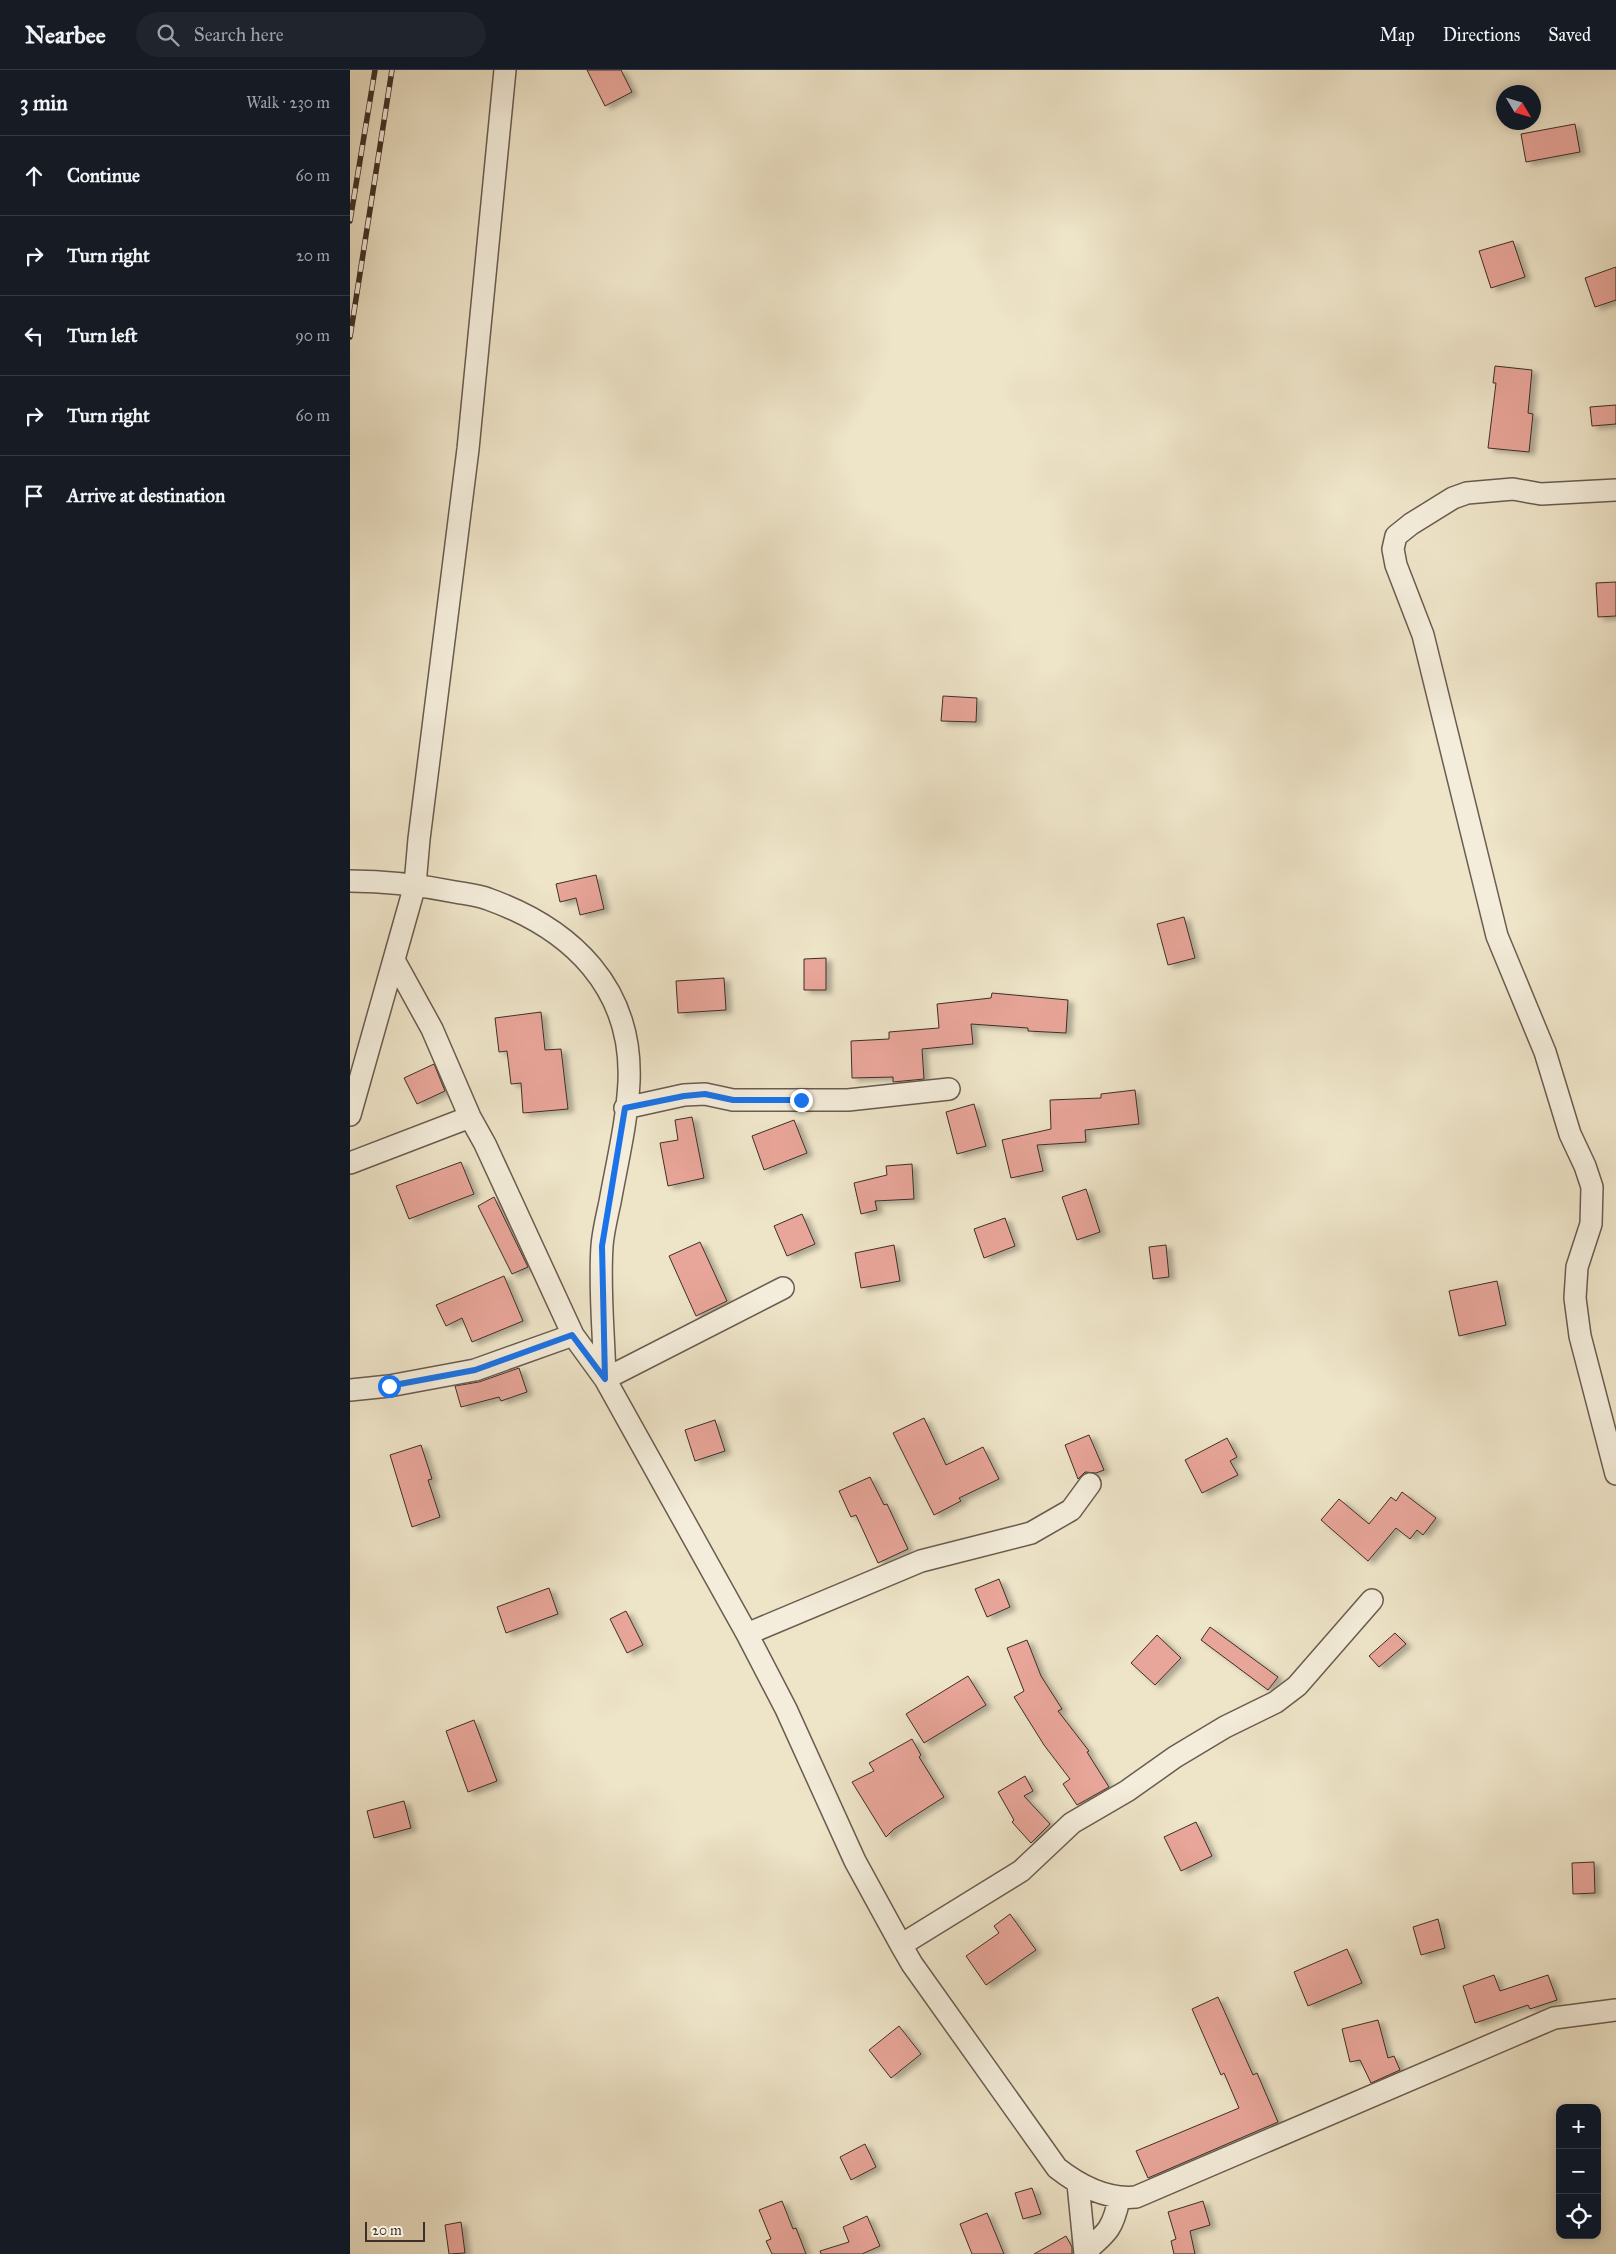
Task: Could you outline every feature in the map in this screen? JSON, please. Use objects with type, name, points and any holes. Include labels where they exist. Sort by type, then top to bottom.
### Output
[{"type":"street","points":[[350,1115],[415,885],[420,829],[468,449],[505,70]]},
{"type":"street","points":[[1616,490],[1540,494],[1514,489],[1467,493],[1453,498],[1411,524],[1396,536],[1393,549],[1396,565],[1423,635],[1497,936],[1545,1052],[1570,1134],[1585,1166],[1592,1187],[1591,1224],[1577,1267],[1575,1298],[1580,1336],[1616,1474]]},
{"type":"street","points":[[350,881],[382,881],[415,885],[487,898],[531,918],[573,946],[599,975],[616,1004],[628,1045],[628,1082],[602,1246],[605,1379]]},
{"type":"street","points":[[394,960],[432,1029],[470,1117],[485,1144],[572,1335],[605,1379],[747,1634],[786,1709],[855,1861],[901,1945],[917,1972],[1057,2168],[1078,2184],[1119,2199],[1136,2198],[1554,2018],[1616,2010]]},
{"type":"street","points":[[625,1108],[684,1096],[705,1094],[733,1100],[848,1100],[949,1089]]},
{"type":"street","points":[[350,1163],[470,1117]]},
{"type":"street","points":[[605,1379],[783,1288]]},
{"type":"street","points":[[350,1390],[389,1386],[475,1370],[572,1335]]},
{"type":"street","points":[[747,1634],[921,1560],[1031,1533],[1071,1510],[1090,1484]]},
{"type":"street","points":[[901,1945],[1021,1870],[1072,1823],[1127,1791],[1175,1757],[1225,1727],[1276,1702],[1297,1686],[1372,1600]]},
{"type":"street","points":[[1078,2184],[1086,2252]]},
{"type":"street","points":[[1086,2252],[1107,2233],[1114,2221],[1119,2199]]},
{"type":"building","points":[[587,70],[621,70],[632,92],[605,106]]},
{"type":"building","points":[[1575,124],[1580,152],[1526,162],[1521,134]]},
{"type":"building","points":[[1513,241],[1525,277],[1491,288],[1479,251]]},
{"type":"building","points":[[1616,267],[1616,300],[1595,307],[1585,278]]},
{"type":"building","points":[[1495,366],[1532,370],[1528,413],[1533,414],[1529,452],[1488,448],[1496,383],[1493,383]]},
{"type":"building","points":[[1616,405],[1616,424],[1592,426],[1590,407]]},
{"type":"building","points":[[1616,582],[1616,616],[1598,617],[1596,583]]},
{"type":"building","points":[[943,696],[977,698],[976,722],[941,721]]},
{"type":"building","points":[[596,875],[604,909],[580,915],[576,898],[560,902],[556,884]]},
{"type":"building","points":[[1184,917],[1195,958],[1168,965],[1157,924]]},
{"type":"building","points":[[826,958],[826,990],[804,990],[804,959]]},
{"type":"building","points":[[724,978],[726,1010],[678,1013],[676,981]]},
{"type":"building","points":[[992,993],[1068,1000],[1066,1033],[1028,1031],[1028,1028],[971,1024],[973,1044],[922,1049],[924,1079],[893,1082],[893,1077],[852,1078],[851,1041],[889,1039],[889,1032],[939,1028],[937,1004],[991,998]]},
{"type":"building","points":[[541,1012],[545,1050],[561,1049],[568,1109],[523,1113],[521,1083],[511,1084],[507,1051],[499,1052],[495,1018]]},
{"type":"building","points":[[434,1064],[445,1091],[417,1104],[404,1078]]},
{"type":"building","points":[[1135,1090],[1139,1124],[1085,1130],[1086,1142],[1037,1145],[1043,1171],[1011,1178],[1002,1140],[1051,1129],[1050,1100],[1101,1098],[1101,1094]]},
{"type":"building","points":[[974,1104],[986,1146],[957,1154],[946,1112]]},
{"type":"building","points":[[692,1117],[704,1178],[668,1186],[660,1143],[678,1140],[675,1120]]},
{"type":"building","points":[[794,1120],[807,1153],[764,1170],[752,1136]]},
{"type":"building","points":[[461,1162],[474,1194],[409,1219],[396,1186]]},
{"type":"building","points":[[912,1164],[914,1199],[875,1201],[877,1210],[861,1214],[854,1183],[887,1175],[886,1166]]},
{"type":"building","points":[[1086,1189],[1100,1232],[1077,1240],[1062,1197]]},
{"type":"building","points":[[494,1197],[528,1267],[512,1274],[478,1206]]},
{"type":"building","points":[[802,1214],[815,1244],[787,1256],[774,1226]]},
{"type":"building","points":[[1005,1218],[1015,1246],[984,1258],[974,1229]]},
{"type":"building","points":[[700,1242],[727,1301],[696,1316],[669,1256]]},
{"type":"building","points":[[894,1245],[900,1281],[861,1288],[855,1253]]},
{"type":"building","points":[[1166,1245],[1169,1277],[1153,1279],[1149,1247]]},
{"type":"building","points":[[504,1276],[523,1321],[472,1342],[462,1318],[446,1326],[436,1305]]},
{"type":"building","points":[[1497,1281],[1506,1325],[1459,1336],[1449,1291]]},
{"type":"building","points":[[519,1368],[527,1392],[501,1401],[499,1397],[461,1407],[455,1386],[479,1382]]},
{"type":"building","points":[[924,1418],[946,1465],[983,1447],[999,1479],[959,1498],[961,1501],[934,1515],[893,1433]]},
{"type":"building","points":[[715,1420],[725,1451],[695,1461],[685,1430]]},
{"type":"building","points":[[1089,1435],[1104,1470],[1096,1473],[1085,1472],[1078,1479],[1065,1445]]},
{"type":"building","points":[[1227,1438],[1237,1457],[1230,1461],[1238,1475],[1202,1493],[1185,1460]]},
{"type":"building","points":[[421,1445],[432,1479],[428,1480],[440,1517],[412,1527],[390,1455]]},
{"type":"building","points":[[870,1477],[884,1505],[887,1504],[908,1549],[878,1563],[856,1515],[851,1517],[839,1491]]},
{"type":"building","points":[[1402,1492],[1436,1518],[1423,1535],[1417,1530],[1410,1539],[1396,1528],[1368,1561],[1321,1520],[1339,1499],[1369,1524],[1391,1497],[1396,1501]]},
{"type":"building","points":[[999,1579],[1010,1607],[987,1617],[975,1589]]},
{"type":"building","points":[[549,1588],[558,1614],[506,1633],[497,1607]]},
{"type":"building","points":[[626,1611],[643,1645],[627,1653],[610,1619]]},
{"type":"building","points":[[1210,1627],[1278,1677],[1268,1690],[1201,1640]]},
{"type":"building","points":[[1395,1633],[1406,1644],[1379,1667],[1369,1656]]},
{"type":"building","points":[[1157,1635],[1181,1658],[1155,1685],[1131,1663]]},
{"type":"building","points":[[1027,1640],[1041,1676],[1062,1709],[1058,1711],[1089,1751],[1087,1752],[1109,1787],[1077,1805],[1063,1784],[1070,1779],[1044,1745],[1014,1697],[1024,1691],[1007,1648]]},
{"type":"building","points":[[968,1676],[986,1705],[924,1743],[906,1714]]},
{"type":"building","points":[[474,1720],[497,1781],[468,1792],[446,1731]]},
{"type":"building","points":[[912,1739],[921,1755],[919,1757],[944,1797],[894,1829],[886,1837],[852,1782],[874,1771],[869,1763]]},
{"type":"building","points":[[1025,1776],[1033,1791],[1024,1796],[1050,1824],[1031,1843],[1012,1822],[1014,1820],[998,1792]]},
{"type":"building","points":[[404,1801],[411,1828],[374,1838],[367,1811]]},
{"type":"building","points":[[1196,1822],[1212,1856],[1181,1871],[1164,1837]]},
{"type":"building","points":[[1594,1862],[1595,1893],[1573,1894],[1572,1863]]},
{"type":"building","points":[[1010,1914],[1036,1950],[986,1985],[966,1956],[999,1933],[994,1926]]},
{"type":"building","points":[[1438,1919],[1445,1948],[1421,1955],[1413,1927]]},
{"type":"building","points":[[1347,1949],[1362,1983],[1308,2006],[1294,1972]]},
{"type":"building","points":[[1494,1975],[1500,1991],[1548,1975],[1557,2000],[1530,2009],[1528,2005],[1475,2023],[1463,1986]]},
{"type":"building","points":[[1218,1997],[1253,2075],[1257,2073],[1278,2122],[1148,2178],[1136,2151],[1239,2108],[1224,2073],[1221,2075],[1192,2009]]},
{"type":"building","points":[[1378,2020],[1388,2058],[1394,2056],[1400,2070],[1371,2083],[1360,2060],[1350,2062],[1342,2029]]},
{"type":"building","points":[[899,2026],[921,2054],[891,2078],[869,2050]]},
{"type":"building","points":[[865,2144],[876,2167],[851,2180],[840,2157]]},
{"type":"building","points":[[1032,2188],[1041,2214],[1023,2219],[1015,2193]]},
{"type":"building","points":[[782,2201],[793,2229],[796,2228],[806,2254],[772,2254],[766,2241],[771,2239],[759,2210]]},
{"type":"building","points":[[1203,2201],[1210,2225],[1190,2231],[1195,2254],[1174,2254],[1171,2241],[1176,2239],[1168,2212]]},
{"type":"building","points":[[987,2213],[1004,2254],[972,2254],[960,2224]]},
{"type":"building","points":[[867,2216],[880,2246],[862,2254],[821,2254],[820,2251],[849,2242],[843,2227]]},
{"type":"building","points":[[461,2222],[465,2253],[449,2254],[445,2225]]},
{"type":"building","points":[[1066,2236],[1072,2247],[1072,2254],[1034,2254]]},
{"type":"railway","points":[[350,221],[375,70]]},
{"type":"railway","points":[[350,337],[392,70]]},
{"type":"route","points":[[389,1386],[475,1370],[572,1335],[605,1379],[602,1246],[620,1150],[625,1108],[684,1096],[705,1094],[733,1100],[801,1100]]}]
